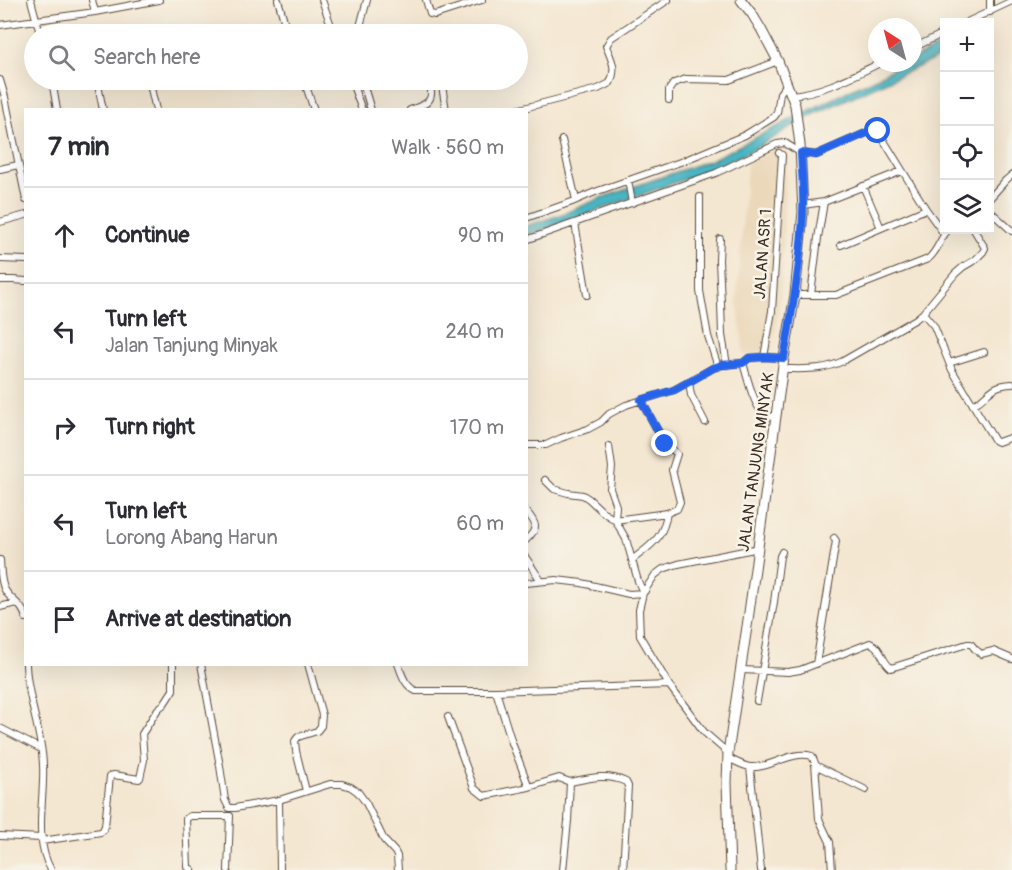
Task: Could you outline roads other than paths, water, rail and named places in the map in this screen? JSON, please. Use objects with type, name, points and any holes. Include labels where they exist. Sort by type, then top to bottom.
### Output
[{"type":"main road","name":"JALAN TANJUNG MINYAK","points":[[730,870],[728,756],[759,548],[782,369],[795,295],[803,205],[801,153],[795,105],[778,61],[757,21],[741,0]]},
{"type":"street","points":[[31,0],[37,24]]},
{"type":"street","points":[[92,0],[95,12]]},
{"type":"street","points":[[0,25],[95,12],[159,0]]},
{"type":"street","points":[[278,0],[285,24]]},
{"type":"street","points":[[322,0],[330,24]]},
{"type":"street","points":[[361,24],[367,0]]},
{"type":"street","points":[[426,0],[430,14],[435,15],[482,0]]},
{"type":"street","points":[[524,108],[598,89],[610,83],[614,74],[606,46],[607,42],[668,0]]},
{"type":"street","points":[[990,0],[990,12]]},
{"type":"street","points":[[976,18],[1012,2]]},
{"type":"street","points":[[922,44],[940,35]]},
{"type":"street","points":[[669,100],[669,90],[674,83],[686,79],[729,80],[778,61]]},
{"type":"street","points":[[791,95],[811,93],[826,88],[868,69]]},
{"type":"street","points":[[0,80],[24,191]]},
{"type":"street","points":[[528,217],[683,161],[745,135],[774,117],[777,113],[780,93],[787,84]]},
{"type":"street","points":[[53,90],[57,108]]},
{"type":"street","points":[[99,90],[103,108]]},
{"type":"street","points":[[152,90],[156,108]]},
{"type":"street","points":[[307,90],[313,108]]},
{"type":"street","points":[[355,90],[361,108]]},
{"type":"street","points":[[365,90],[370,108]]},
{"type":"street","points":[[443,90],[446,108]]},
{"type":"street","points":[[415,108],[429,102],[432,97],[431,92]]},
{"type":"street","points":[[359,102],[368,98]]},
{"type":"street","points":[[0,120],[9,118]]},
{"type":"street","points":[[528,239],[716,173],[777,144],[785,143],[801,153],[816,155],[873,130],[878,131],[926,209],[940,225]]},
{"type":"street","points":[[562,140],[576,200]]},
{"type":"street","name":"JALAN ASR 1","points":[[764,357],[772,311],[776,262],[782,156],[779,153]]},
{"type":"street","points":[[0,169],[18,165]]},
{"type":"street","points":[[803,205],[824,202],[902,171]]},
{"type":"street","points":[[994,194],[1012,175]]},
{"type":"street","points":[[628,181],[632,201]]},
{"type":"street","points":[[863,186],[882,228]]},
{"type":"street","points":[[700,197],[700,291],[708,336],[717,367]]},
{"type":"street","points":[[811,295],[824,202]]},
{"type":"street","points":[[841,245],[926,209]]},
{"type":"street","points":[[994,215],[1012,231]]},
{"type":"street","points":[[0,222],[24,216]]},
{"type":"street","points":[[575,223],[588,295]]},
{"type":"street","points":[[795,295],[837,295],[928,259],[933,255],[945,234]]},
{"type":"street","points":[[782,369],[813,370],[831,367],[923,314],[955,274],[983,252],[985,248],[976,234]]},
{"type":"street","points":[[720,238],[722,335],[727,365]]},
{"type":"street","points":[[0,259],[24,260]]},
{"type":"street","points":[[0,280],[24,281]]},
{"type":"street","points":[[923,314],[934,326],[960,385],[995,441],[1012,437]]},
{"type":"street","points":[[949,363],[984,352]]},
{"type":"street","points":[[528,445],[546,445],[588,429],[601,422],[609,414],[641,400],[674,390],[717,367],[743,363],[749,358],[784,358]]},
{"type":"street","points":[[743,363],[760,410],[776,418]]},
{"type":"street","points":[[689,382],[691,395],[705,422]]},
{"type":"street","points":[[973,405],[981,401],[993,388],[1012,384]]},
{"type":"street","points":[[615,520],[667,513],[677,509],[680,502],[672,470],[677,454],[665,444],[641,400]]},
{"type":"street","points":[[609,446],[612,467],[610,489],[616,506],[615,520]]},
{"type":"street","points":[[545,480],[554,489],[568,494],[583,495],[615,520],[626,538],[638,581],[644,592]]},
{"type":"street","points":[[632,560],[659,537],[667,513]]},
{"type":"street","points":[[528,514],[536,525],[535,530],[528,538]]},
{"type":"street","points":[[816,664],[836,541],[834,538]]},
{"type":"street","points":[[759,548],[678,564],[655,575],[644,592],[639,610],[639,633],[669,685],[704,732],[728,756],[750,767],[801,755],[812,756],[815,765],[819,819],[830,842],[832,870]]},
{"type":"street","points":[[757,701],[780,556],[783,552]]},
{"type":"street","points":[[0,560],[2,583],[6,592],[21,606],[24,613]]},
{"type":"street","points":[[528,561],[541,581]]},
{"type":"street","points":[[528,583],[556,580],[582,583],[629,594],[644,592]]},
{"type":"street","points":[[0,607],[16,603]]},
{"type":"street","points":[[741,670],[788,672],[800,670],[870,643],[878,647],[886,665],[891,668],[967,644],[971,644],[981,654],[993,651],[1012,659]]},
{"type":"street","points":[[26,666],[44,765],[42,839],[45,856],[51,870]]},
{"type":"street","points":[[0,836],[42,839],[101,832],[105,826],[110,776],[140,778],[144,760],[142,734],[173,690],[173,666]]},
{"type":"street","points":[[201,666],[225,800],[229,808],[228,870]]},
{"type":"street","points":[[306,791],[295,741],[298,737],[317,731],[321,726],[322,715],[309,666]]},
{"type":"street","points":[[399,666],[406,683],[412,690],[426,691],[669,685]]},
{"type":"street","points":[[496,691],[529,787]]},
{"type":"street","points":[[448,717],[474,788],[484,796],[559,778],[570,782],[600,776],[626,782],[628,786],[623,870]]},
{"type":"street","points":[[0,728],[41,749]]},
{"type":"street","points":[[815,765],[866,790]]},
{"type":"street","points":[[750,767],[761,870]]},
{"type":"street","points":[[563,870],[570,782]]},
{"type":"street","points":[[229,808],[279,800],[330,784],[351,787],[366,803],[384,840],[398,856],[398,870]]},
{"type":"street","points":[[279,800],[280,870]]},
{"type":"street","points":[[192,870],[188,867],[186,819],[190,816],[230,816]]},
{"type":"water","points":[[940,46],[940,57],[922,65],[922,55]]},
{"type":"water","points":[[886,72],[907,72],[814,114],[749,152],[707,171],[528,235],[528,225],[711,160]]}]
